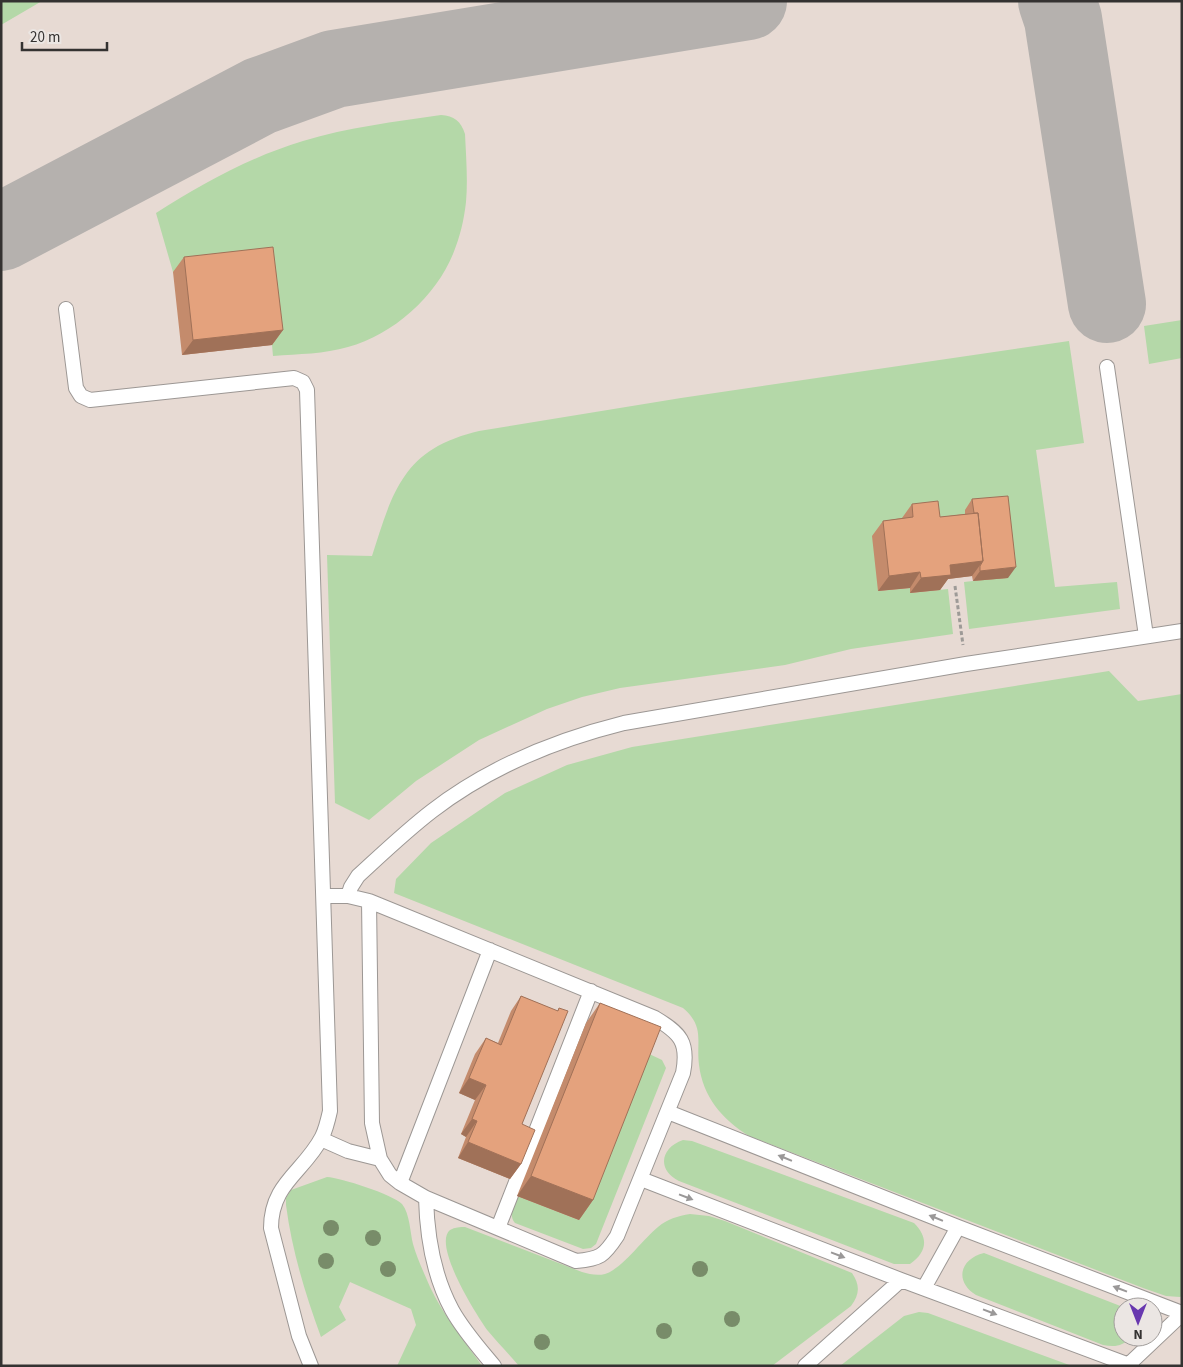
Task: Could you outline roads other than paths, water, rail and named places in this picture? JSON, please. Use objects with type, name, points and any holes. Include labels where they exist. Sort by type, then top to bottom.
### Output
[{"type":"lane","points":[[66,309],[76,388],[81,396],[90,400],[294,378],[299,379],[306,386],[330,1096],[328,1118],[321,1138],[275,1199],[270,1214],[270,1228],[299,1336],[311,1366]]},
{"type":"lane","points":[[1107,367],[1146,636]]},
{"type":"lane","points":[[348,896],[358,876],[433,810],[492,772],[524,756],[590,731],[624,723],[966,664],[1182,631]]},
{"type":"lane","points":[[324,896],[348,896],[368,901],[654,1018],[669,1026],[679,1035],[685,1046],[686,1059],[683,1073],[617,1236],[608,1250],[593,1260],[576,1261],[426,1198],[390,1175],[380,1159],[372,1123],[368,901]]},
{"type":"lane","points":[[400,1183],[490,950]]},
{"type":"lane","points":[[498,1228],[591,991]]},
{"type":"lane","points":[[641,1179],[901,1280],[1129,1365],[1182,1313],[668,1112]]},
{"type":"lane","points":[[321,1138],[348,1151],[380,1159]]},
{"type":"lane","points":[[426,1198],[427,1227],[431,1255],[440,1283],[452,1309],[468,1334],[494,1366]]},
{"type":"lane","points":[[924,1288],[958,1227]]},
{"type":"lane","points":[[805,1366],[901,1280]]}]
